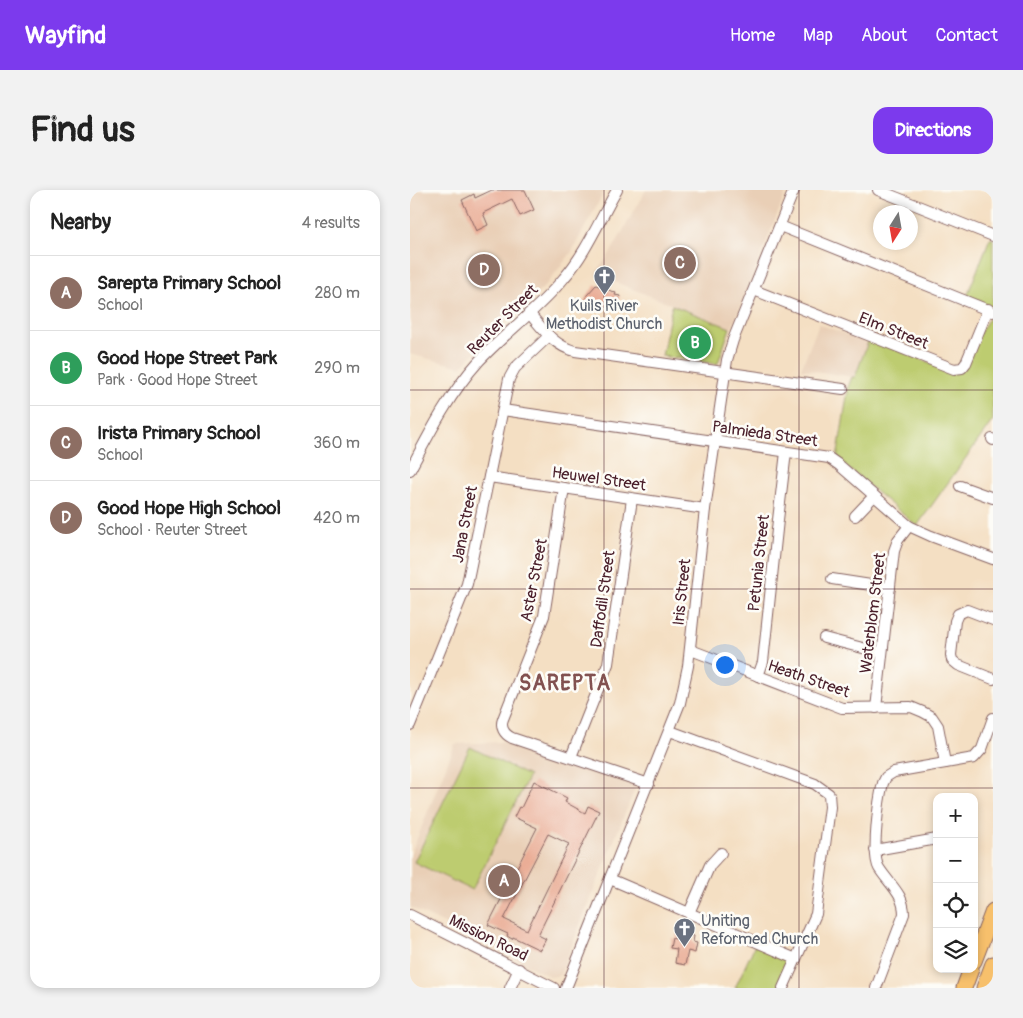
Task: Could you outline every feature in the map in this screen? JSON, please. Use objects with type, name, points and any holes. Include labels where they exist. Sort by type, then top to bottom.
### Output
[{"type":"highway","points":[[978,950],[993,911]]},
{"type":"highway","points":[[984,988],[993,964]]},
{"type":"highway","points":[[964,988],[970,973]]},
{"type":"street","name":"Reuter Street","points":[[410,470],[443,411],[479,361],[564,278],[580,256],[617,190]]},
{"type":"street","name":"Iris Street","points":[[566,988],[670,731],[683,692],[691,650],[705,509],[725,372],[734,340],[794,190]]},
{"type":"street","points":[[878,190],[993,236]]},
{"type":"street","points":[[780,226],[991,310]]},
{"type":"street","name":"Elm Street","points":[[754,290],[954,369],[960,369],[966,363],[991,310]]},
{"type":"street","points":[[529,313],[549,336],[562,347],[575,351],[843,389]]},
{"type":"street","name":"Jana Street","points":[[410,725],[468,584],[508,383],[514,368],[549,336]]},
{"type":"street","name":"Palmieda Street","points":[[503,410],[825,457],[834,461],[909,526],[993,559]]},
{"type":"street","name":"Petunia Street","points":[[758,676],[763,662],[786,452]]},
{"type":"street","name":"Heuwel Street","points":[[489,477],[705,509]]},
{"type":"street","points":[[960,486],[993,498]]},
{"type":"street","name":"Aster Street","points":[[564,488],[544,616],[502,722],[503,731],[512,738],[572,757]]},
{"type":"street","points":[[855,516],[874,496]]},
{"type":"street","name":"Daffodil Street","points":[[572,757],[608,664],[632,498]]},
{"type":"street","name":"Waterblom Street","points":[[876,708],[895,547],[900,536],[909,526]]},
{"type":"street","points":[[832,579],[890,588]]},
{"type":"street","points":[[993,620],[967,610],[958,614],[954,621],[951,655],[952,660],[958,665],[993,679]]},
{"type":"street","points":[[824,638],[882,653]]},
{"type":"street","name":"Heath Street","points":[[691,650],[842,708],[912,708],[923,712],[932,718],[938,726],[945,763]]},
{"type":"street","points":[[876,988],[904,914],[904,906],[900,894],[879,868],[875,850],[882,786],[886,777],[894,772],[971,759],[982,749],[993,718]]},
{"type":"street","points":[[670,731],[815,784],[829,794],[830,807],[816,914],[783,988]]},
{"type":"street","points":[[572,757],[648,784]]},
{"type":"street","points":[[875,850],[933,840]]},
{"type":"street","points":[[689,913],[710,865],[721,854]]},
{"type":"street","points":[[610,879],[796,959]]},
{"type":"street","name":"Mission Road","points":[[410,915],[554,988]]},
{"type":"street","points":[[510,988],[519,969]]},
{"type":"shaded area","points":[[410,190],[605,190],[571,253],[545,286],[461,367],[410,354]]},
{"type":"shaded area","points":[[646,190],[787,190],[732,327],[730,328],[595,274],[611,252]]},
{"type":"shaded area","points":[[819,324],[868,343],[854,377],[801,369]]},
{"type":"shaded area","points":[[502,742],[636,786],[560,975],[551,977],[410,907],[410,856],[455,744]]},
{"type":"green space","points":[[990,238],[993,239],[993,307],[967,296]]},
{"type":"green space","points":[[672,305],[730,328],[717,364],[662,356]]},
{"type":"green space","points":[[993,317],[993,420],[917,526],[837,459],[847,390],[852,377],[855,377],[869,339],[954,372],[988,320]]},
{"type":"green space","points":[[470,747],[529,776],[472,890],[414,862]]},
{"type":"green space","points":[[755,945],[786,959],[788,964],[780,988],[735,988]]},
{"type":"building","points":[[492,190],[525,190],[534,210],[520,216],[512,199],[483,213],[488,225],[476,231],[462,200],[474,194],[475,198]]},
{"type":"building","name":"Kuils River Methodist Church","points":[[596,285],[620,296],[615,310],[594,302],[592,308],[583,304],[587,295]]},
{"type":"building","points":[[534,781],[567,798],[565,802],[585,813],[588,806],[599,811],[538,935],[546,939],[540,950],[513,937],[512,939],[507,936],[508,934],[488,925],[537,828],[514,817],[519,807],[521,808]],"holes":[[[548,834],[569,844],[527,930],[504,919]]]},
{"type":"building","name":"Uniting Reformed Church","points":[[677,933],[694,936],[693,942],[697,943],[695,953],[688,951],[685,965],[675,963],[677,949],[670,948],[672,938],[676,939]]},
{"type":"place","name":"Irista Primary School","points":[[680,263]]},
{"type":"place","name":"Good Hope High School","points":[[484,270]]},
{"type":"place","name":"Kuils River Methodist Church","points":[[604,295]]},
{"type":"place","name":"Good Hope Street Park","points":[[695,343]]},
{"type":"place","name":"Sarepta Primary School","points":[[504,881]]},
{"type":"place","name":"Uniting Reformed Church","points":[[685,948]]},
{"type":"district","name":"SAREPTA","points":[[565,683]]}]
